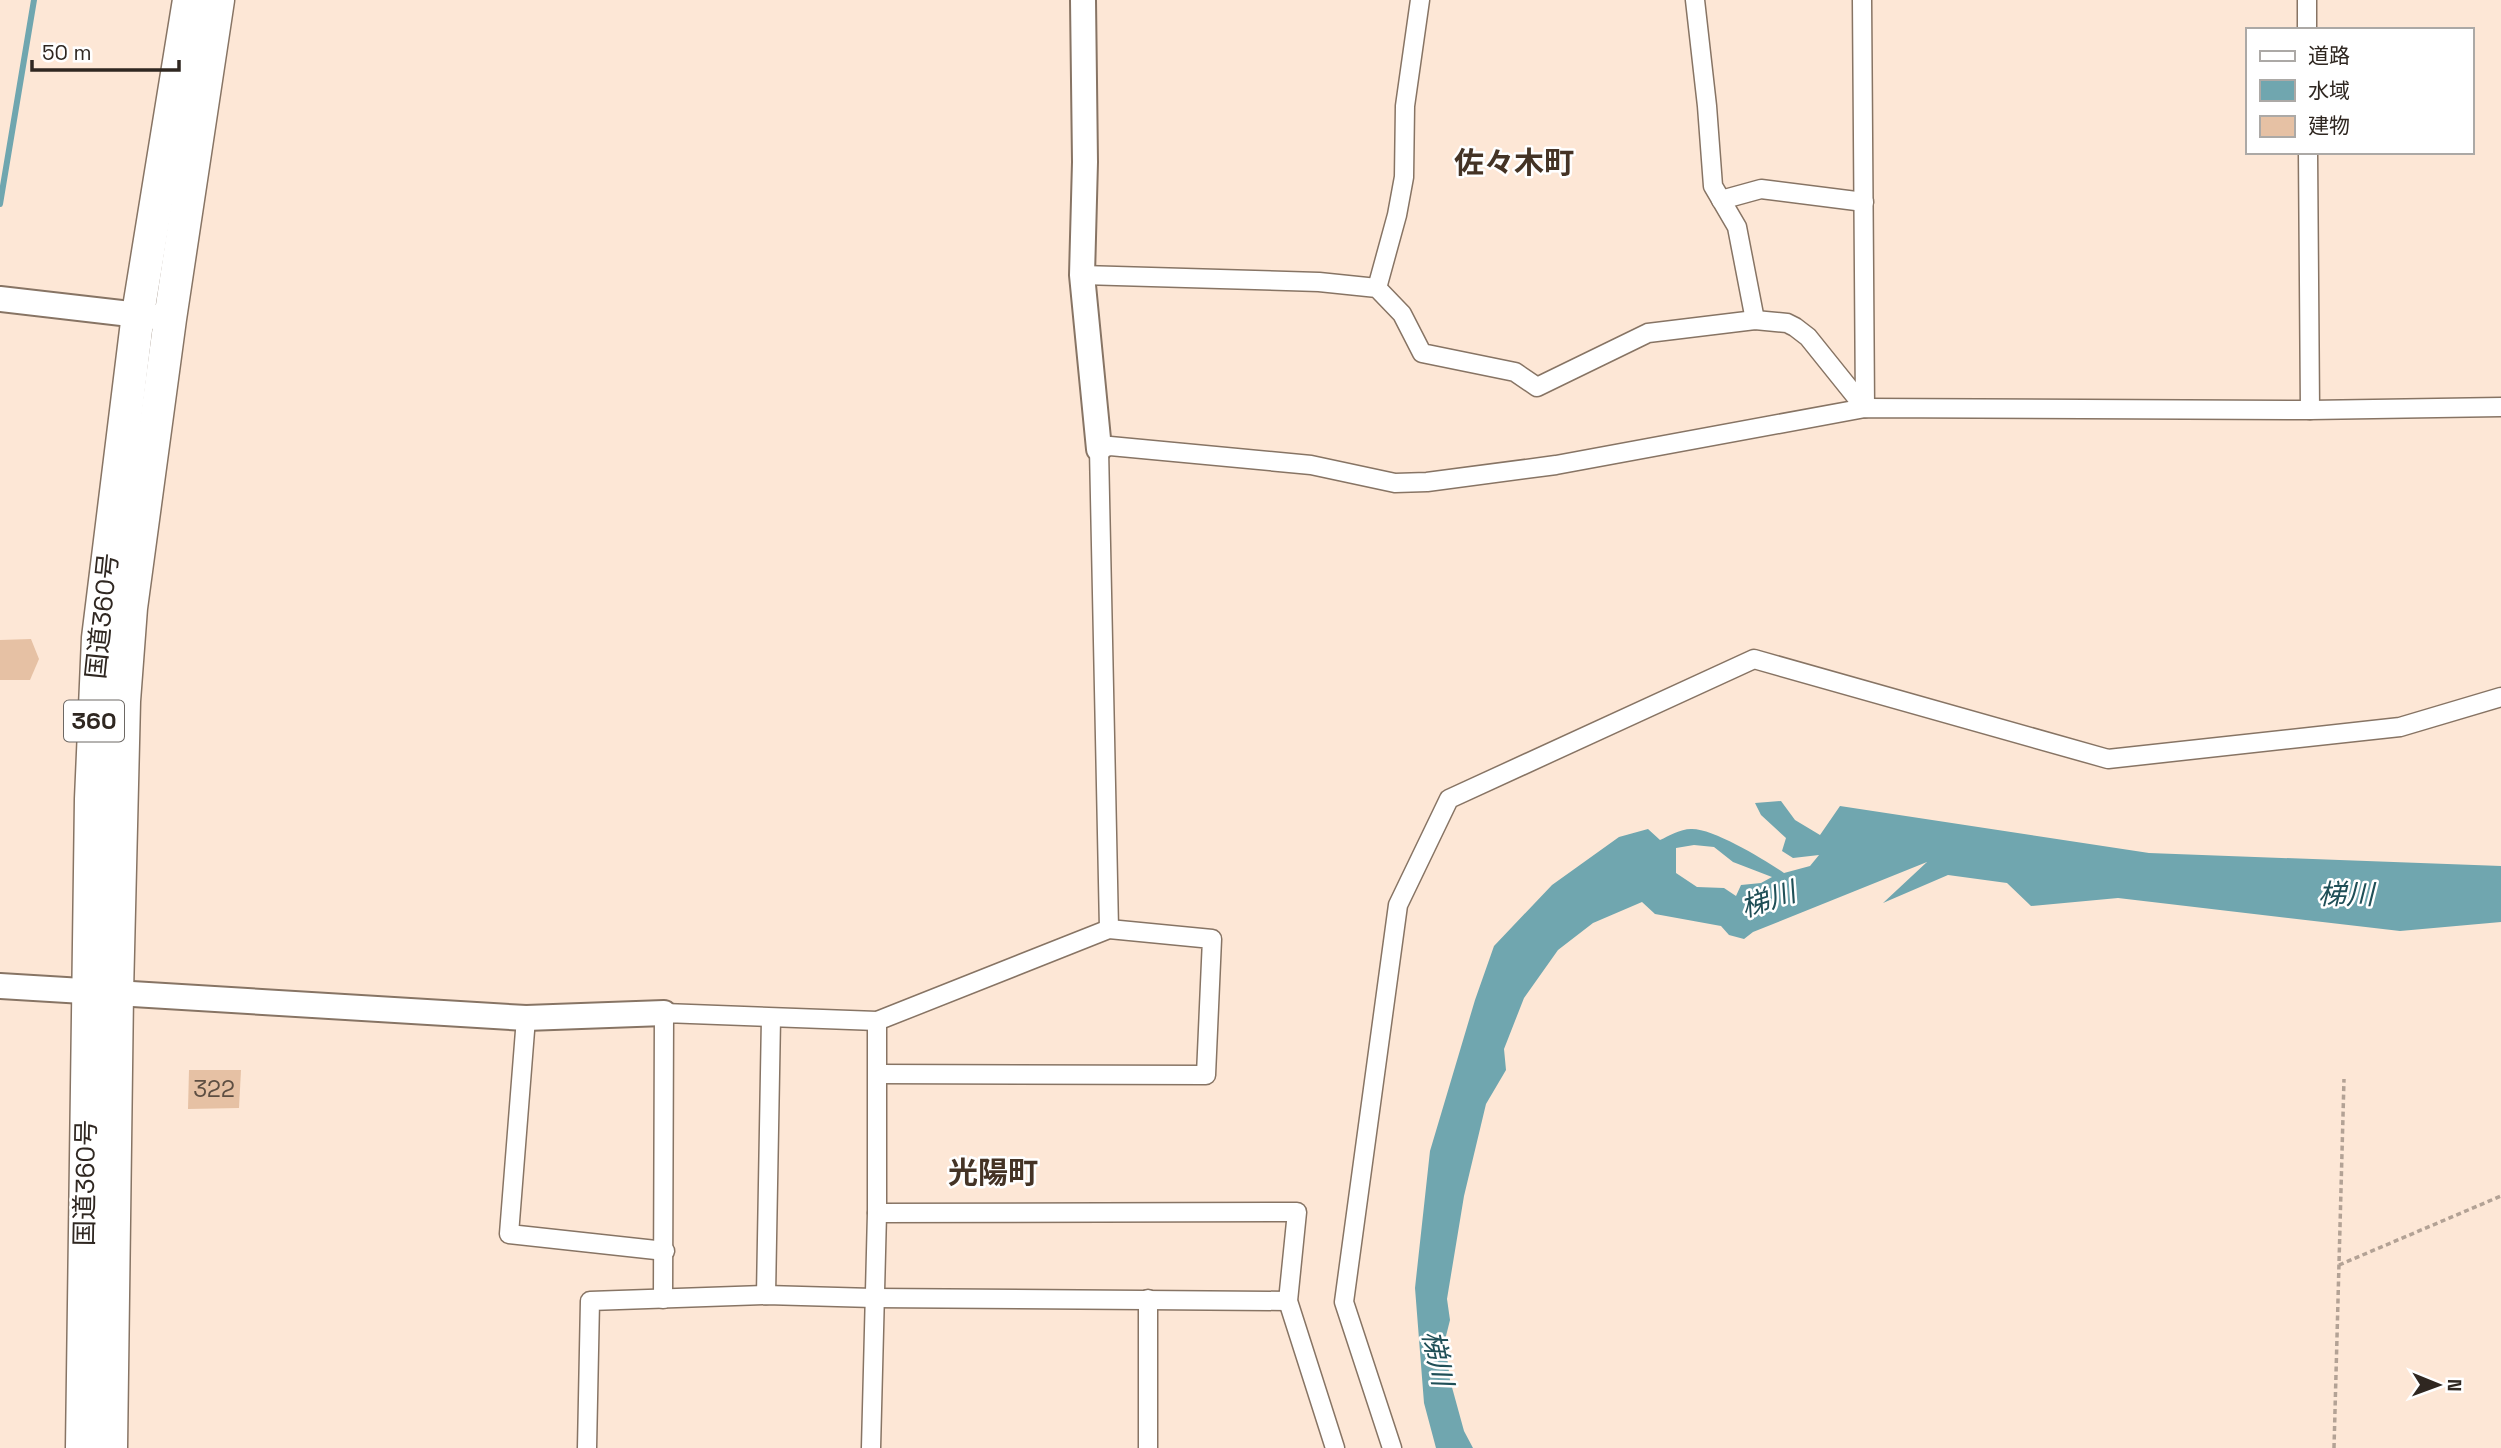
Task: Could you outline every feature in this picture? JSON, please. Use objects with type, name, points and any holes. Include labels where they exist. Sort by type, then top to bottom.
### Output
[{"type":"highway","name":"国道360号","points":[[111,1448],[102,992],[91,914],[91,799],[98,638],[138,314],[189,0]]},
{"type":"highway","name":"国道360号","points":[[82,1448],[102,992],[130,621],[170,318],[218,0]]},
{"type":"street","points":[[1083,0],[1085,162],[1082,275],[1099,449],[1109,929]]},
{"type":"street","points":[[1377,288],[1397,215],[1404,177],[1405,106],[1420,0]]},
{"type":"street","points":[[1695,0],[1713,186],[1737,227],[1755,320]]},
{"type":"street","points":[[1862,0],[1865,408]]},
{"type":"street","points":[[2307,0],[2307,28]]},
{"type":"street","points":[[2308,154],[2310,410]]},
{"type":"street","points":[[1721,200],[1761,190],[1864,202]]},
{"type":"street","points":[[1082,275],[1319,282],[1377,288],[1402,314],[1422,353],[1515,372],[1537,387],[1648,333],[1755,320],[1787,323],[1808,337],[1865,408]]},
{"type":"street","points":[[0,299],[170,318]]},
{"type":"street","points":[[1099,449],[1110,446],[1311,465],[1395,482],[1427,482],[1556,465],[1865,408],[2310,410],[2501,407]]},
{"type":"street","points":[[1392,1448],[1344,1302],[1398,905],[1449,799],[1754,659],[2108,759],[2400,727],[2501,697]]},
{"type":"street","points":[[0,986],[526,1018],[664,1013],[877,1021],[1109,929],[1212,939],[1206,1075],[878,1074]]},
{"type":"street","points":[[663,1299],[664,1013]]},
{"type":"street","points":[[526,1018],[509,1234],[665,1251]]},
{"type":"street","points":[[766,1295],[771,1018]]},
{"type":"street","points":[[871,1448],[877,1213],[877,1021]]},
{"type":"street","points":[[877,1213],[1297,1212],[1288,1301],[1335,1448]]},
{"type":"street","points":[[587,1448],[590,1301],[766,1295],[1288,1301]]},
{"type":"street","points":[[1148,1299],[1148,1448]]},
{"type":"path","points":[[2334,1448],[2344,1079]]},
{"type":"path","points":[[2339,1265],[2501,1196]]},
{"type":"water","name":"梯川","points":[[1781,801],[1795,820],[1820,835],[1840,806],[2149,853],[2501,866],[2501,922],[2400,931],[2118,898],[2031,906],[2007,883],[1948,875],[1883,903],[1927,862],[1753,932],[1744,939],[1729,935],[1721,926],[1655,914],[1642,902],[1593,923],[1558,950],[1524,998],[1504,1049],[1506,1070],[1486,1104],[1464,1196],[1447,1299],[1450,1320],[1445,1340],[1450,1380],[1464,1431],[1473,1448],[1436,1448],[1424,1403],[1415,1288],[1430,1151],[1494,946],[1552,885],[1619,837],[1648,829],[1660,840],[1687,829],[1701,830],[1739,846],[1784,873],[1810,866],[1819,855],[1793,858],[1782,851],[1786,838],[1761,815],[1755,803]],"holes":[[[1694,845],[1714,847],[1733,862],[1772,877],[1761,883],[1741,885],[1736,896],[1724,888],[1697,887],[1676,873],[1676,848]]]},
{"type":"building","points":[[31,639],[39,659],[30,680],[0,680],[0,640]]},
{"type":"building","points":[[189,1070],[241,1070],[239,1108],[188,1109]]},
{"type":"waterway","points":[[0,204],[34,0]]},
{"type":"district","name":"佐々木町","points":[[1514,163]]},
{"type":"district","name":"光陽町","points":[[993,1173]]}]
